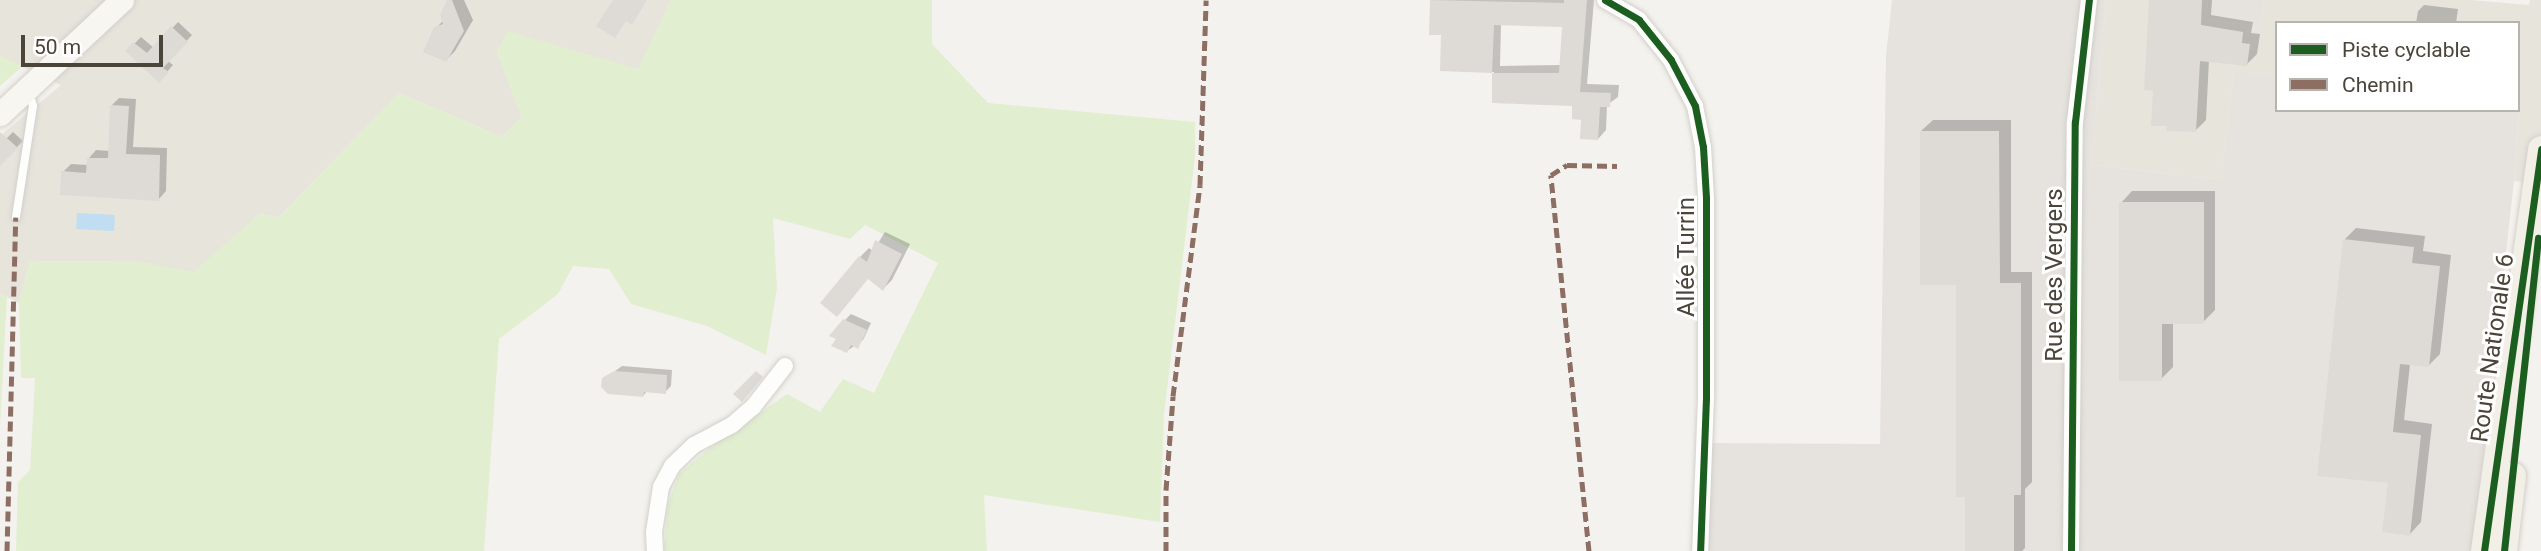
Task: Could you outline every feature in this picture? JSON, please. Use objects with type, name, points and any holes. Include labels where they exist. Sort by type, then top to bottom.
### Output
[{"type":"main road","points":[[0,114],[122,0]]},
{"type":"main road","name":"Route Nationale 6","points":[[2484,551],[2541,149]]},
{"type":"main road","points":[[2504,551],[2536,278],[2541,176]]},
{"type":"street","name":"Allée Turrin","points":[[1605,0],[1639,20],[1671,60],[1695,106],[1703,147],[1706,198],[1706,398],[1700,551]]},
{"type":"street","name":"Rue des Vergers","points":[[2070,551],[2073,519],[2075,122],[2089,0]]},
{"type":"street","points":[[655,551],[654,532],[661,487],[671,466],[694,445],[743,416],[785,366]]},
{"type":"lane","points":[[16,217],[33,106],[28,88]]},
{"type":"shaded area","points":[[0,0],[671,0],[639,69],[497,52],[522,117],[502,137],[399,93],[278,218],[261,213],[193,273],[141,262],[30,261],[19,303],[0,293],[0,136],[61,85],[0,56]]},
{"type":"shaded area","points":[[1892,0],[2106,0],[2091,165],[2221,180],[2234,73],[2275,78],[2275,112],[2518,112],[2514,181],[2473,551],[1708,551],[1712,443],[1880,444],[1886,56]]},
{"type":"shaded area","points":[[2106,0],[2208,0],[2206,19],[2260,26],[2264,0],[2471,0],[2529,5],[2530,0],[2541,0],[2541,184],[2514,181],[2520,112],[2520,21],[2275,21],[2275,78],[2234,74],[2221,180],[2091,165]]},
{"type":"shaded area","points":[[2208,0],[2264,0],[2260,26],[2206,19]]},
{"type":"green space","points":[[671,0],[932,0],[932,44],[988,103],[1195,122],[1195,156],[1164,415],[1160,522],[984,495],[987,551],[664,551],[668,504],[679,474],[710,448],[787,394],[820,412],[843,379],[874,393],[938,263],[865,225],[850,239],[773,218],[777,288],[766,355],[707,326],[631,304],[609,269],[573,266],[558,294],[499,339],[484,551],[16,551],[18,482],[30,470],[35,378],[21,378],[19,303],[30,261],[141,262],[193,272],[261,213],[278,218],[399,93],[502,137],[522,117],[497,52],[507,31],[638,69]]},
{"type":"green space","points":[[0,56],[23,66],[0,86]]},
{"type":"green space","points":[[0,293],[7,296],[0,427]]},
{"type":"water","points":[[77,213],[115,215],[114,231],[76,229]]},
{"type":"building","points":[[447,0],[452,0],[464,31],[446,62],[423,52],[434,27],[443,24],[440,15]]},
{"type":"building","points":[[613,0],[647,0],[632,25],[626,21],[615,38],[596,26]]},
{"type":"building","points":[[1430,0],[1564,3],[1564,0],[1587,0],[1580,92],[1611,93],[1610,107],[1600,107],[1598,140],[1580,139],[1581,120],[1572,119],[1572,106],[1492,103],[1492,73],[1440,71],[1441,35],[1429,35]],"holes":[[[1494,25],[1562,27],[1559,73],[1492,73]]]},
{"type":"building","points":[[2149,0],[2202,0],[2201,25],[2243,32],[2242,43],[2250,44],[2247,66],[2200,61],[2196,132],[2166,131],[2167,126],[2151,126],[2153,91],[2144,90]]},
{"type":"building","points":[[171,26],[188,42],[163,68],[169,72],[159,83],[125,51],[133,42],[147,53]]},
{"type":"building","points":[[110,105],[129,106],[126,154],[160,155],[159,201],[60,195],[61,171],[86,173],[87,158],[108,158]]},
{"type":"building","points":[[1920,131],[1999,131],[2000,283],[2021,283],[2021,495],[2014,495],[2014,551],[1965,551],[1965,497],[1956,497],[1956,285],[1920,285]]},
{"type":"building","points":[[0,132],[18,148],[0,166]]},
{"type":"building","points":[[2119,202],[2204,202],[2204,324],[2162,324],[2162,381],[2119,381]]},
{"type":"building","points":[[2343,239],[2414,247],[2412,263],[2440,266],[2429,367],[2400,364],[2393,432],[2421,435],[2410,536],[2382,532],[2388,483],[2317,476]]},
{"type":"building","points":[[875,240],[902,254],[883,291],[868,279],[837,317],[820,303],[859,256],[867,262]]},
{"type":"building","points":[[843,319],[867,330],[858,349],[851,345],[847,353],[831,346],[836,339],[829,336]]},
{"type":"building","points":[[614,371],[667,375],[666,394],[644,392],[643,397],[608,394],[601,387],[602,378]]},
{"type":"building","points":[[756,371],[763,377],[742,402],[733,394]]},
{"type":"marked path","points":[[1166,551],[1166,490],[1173,396],[1200,185],[1206,0]]},
{"type":"marked path","points":[[1589,551],[1551,175],[1567,165],[1617,166]]},
{"type":"marked path","points":[[7,551],[16,217]]},
{"type":"cycle path","points":[[1605,0],[1639,20],[1671,60],[1695,106],[1703,147],[1706,198],[1706,398],[1700,551]]},
{"type":"cycle path","points":[[2071,551],[2075,122],[2089,0]]},
{"type":"cycle path","points":[[2484,551],[2541,149]]},
{"type":"cycle path","points":[[2504,551],[2538,238]]}]
